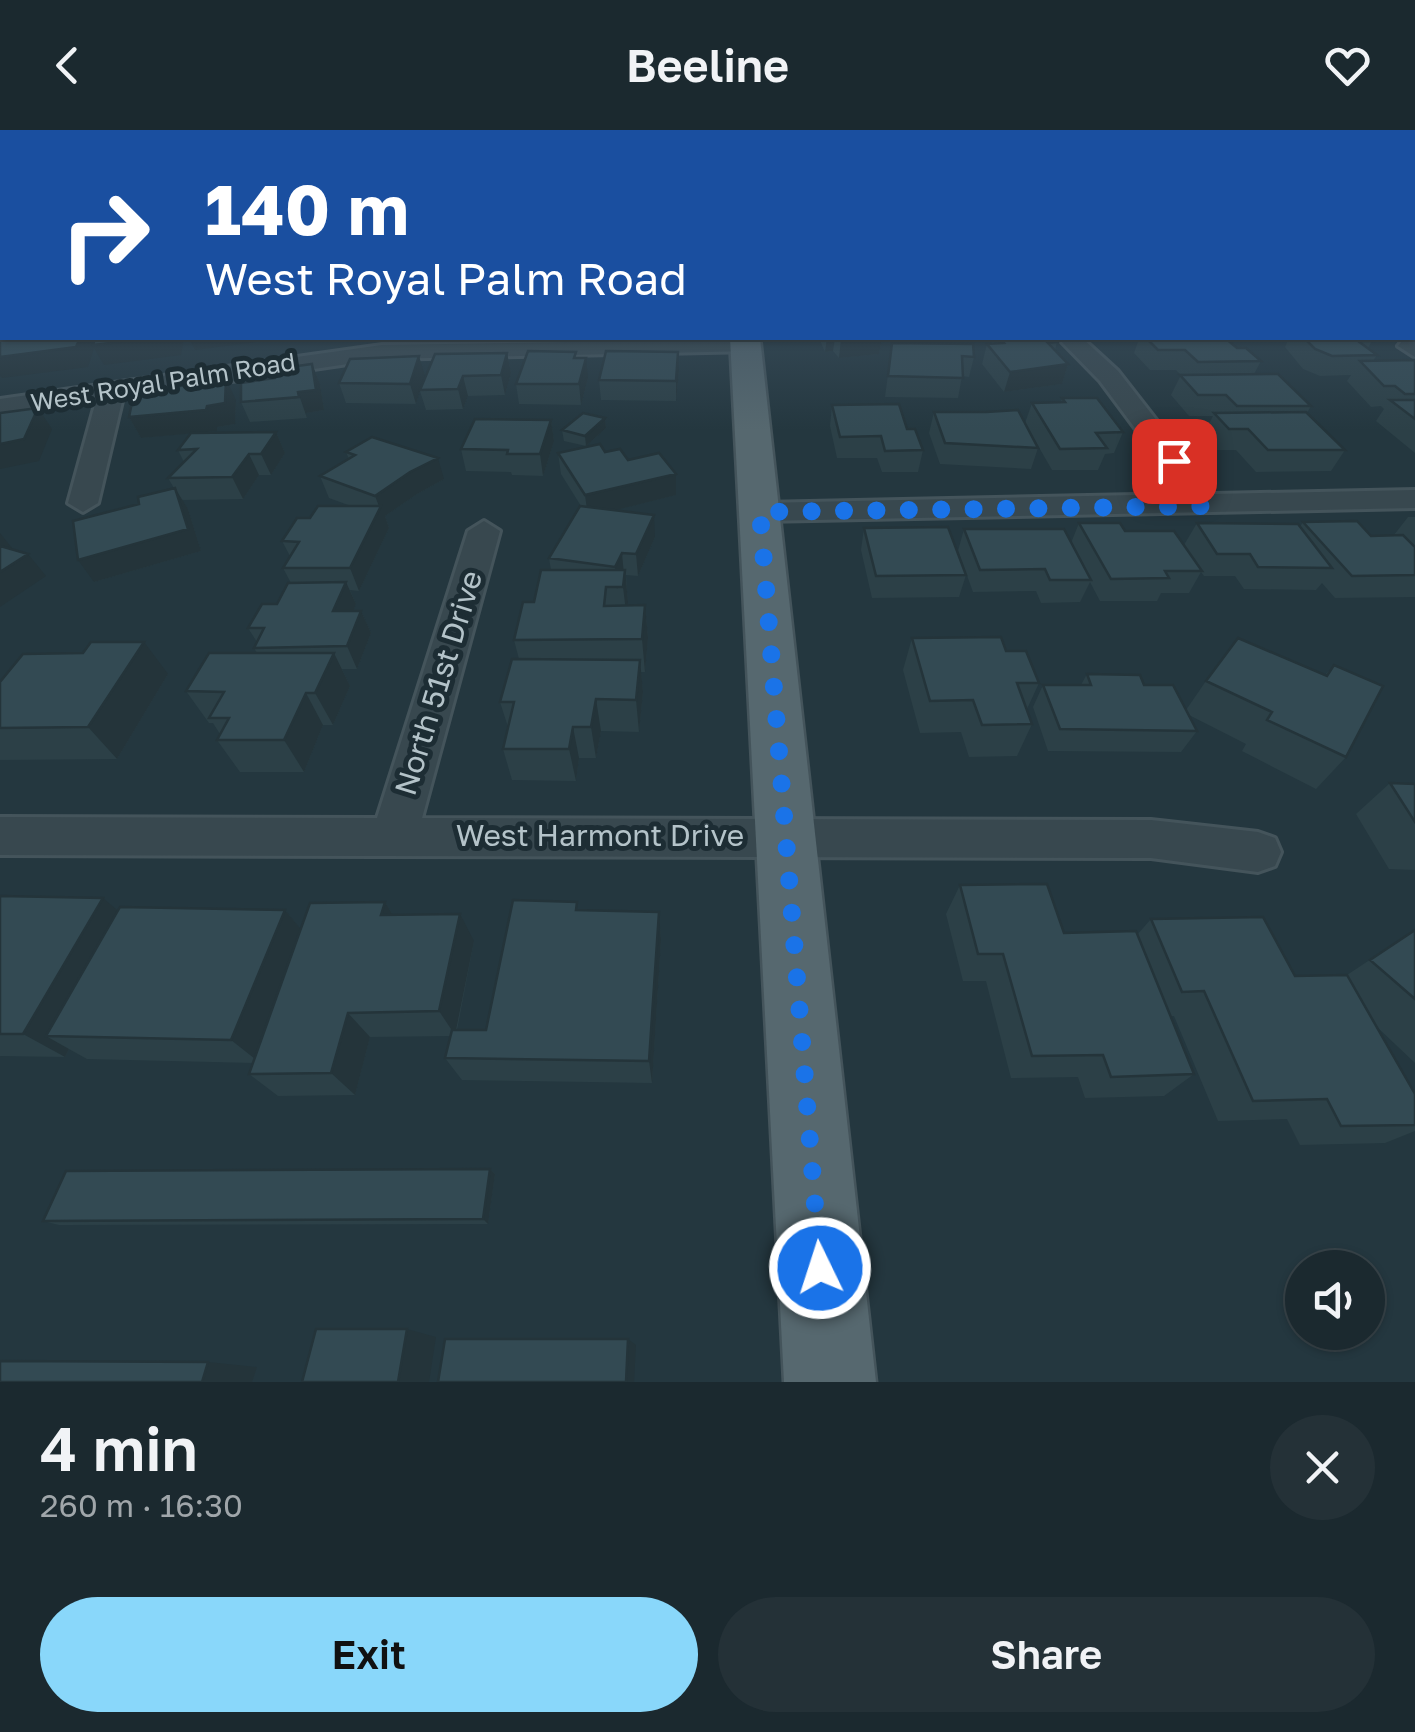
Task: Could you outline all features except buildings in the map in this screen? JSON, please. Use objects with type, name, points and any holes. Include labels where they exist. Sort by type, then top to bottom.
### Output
[{"type":"main road","points":[[746,342],[830,1382]]},
{"type":"street","points":[[1071,340],[1109,376],[1208,506]]},
{"type":"street","name":"West Royal Palm Road","points":[[0,407],[382,352],[552,342],[746,342]]},
{"type":"street","points":[[83,503],[112,390]]},
{"type":"street","points":[[760,512],[1415,499]]},
{"type":"street","name":"North 51st Drive","points":[[394,836],[484,531]]},
{"type":"street","name":"West Harmont Drive","points":[[0,836],[1152,839],[1258,852]]},
{"type":"route","points":[[820,1268],[760,512],[1208,506],[1174,461]]}]
